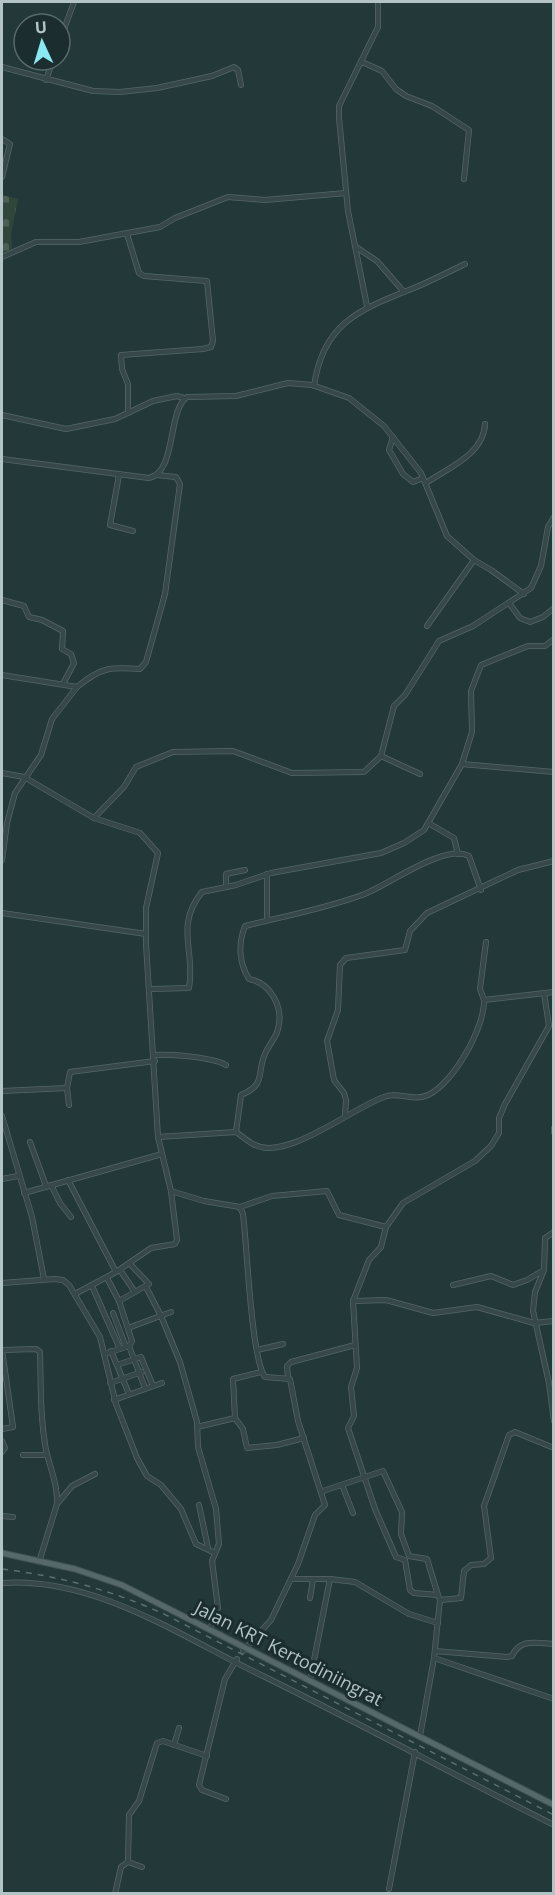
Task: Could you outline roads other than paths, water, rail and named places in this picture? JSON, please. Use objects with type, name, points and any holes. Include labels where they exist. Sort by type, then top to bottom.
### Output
[{"type":"main road","name":"Jalan KRT Kertodiniingrat","points":[[2,1553],[101,1577],[210,1629],[245,1649],[554,1805]]},
{"type":"street","points":[[367,306],[346,193],[339,106],[378,27],[378,2]]},
{"type":"street","points":[[362,62],[382,71],[396,89],[406,96],[432,106],[469,130],[464,179]]},
{"type":"street","points":[[2,68],[93,91],[120,92],[157,88],[212,76],[234,67],[238,70],[241,85]]},
{"type":"street","points":[[46,80],[49,72]]},
{"type":"street","points":[[2,139],[10,144],[2,177]]},
{"type":"street","points":[[2,257],[36,243],[79,242],[160,227],[175,218],[228,197],[266,200],[346,193]]},
{"type":"street","points":[[127,234],[140,273],[144,276],[207,281],[213,341],[211,346],[203,349],[121,355],[122,369],[128,384],[128,413]]},
{"type":"street","points":[[356,247],[377,261],[404,292]]},
{"type":"street","points":[[314,386],[322,358],[336,334],[352,315],[367,306],[465,264]]},
{"type":"street","points":[[2,415],[66,429],[98,423],[128,413],[153,401],[177,396],[184,398],[236,396],[283,383],[314,386],[349,398],[369,412],[393,437],[425,480],[447,536],[474,560],[524,594]]},
{"type":"street","points":[[157,475],[164,462],[184,398]]},
{"type":"street","points":[[393,437],[389,450],[403,474],[413,482],[425,480],[463,460],[484,435],[485,424]]},
{"type":"street","points":[[2,459],[143,478],[157,475],[176,477],[180,484],[165,594],[145,664],[141,669],[111,667],[95,672],[77,687],[52,719],[40,755],[15,793],[7,823],[2,860]]},
{"type":"street","points":[[119,475],[110,525],[133,531]]},
{"type":"street","points":[[94,818],[124,788],[136,767],[173,752],[233,751],[292,773],[361,773],[373,766],[381,756],[394,706],[405,695],[435,645],[445,637],[473,626],[524,594],[537,578],[554,517]]},
{"type":"street","points":[[427,626],[474,560]]},
{"type":"street","points":[[2,600],[24,606],[29,617],[42,620],[63,631],[62,650],[71,654],[74,663],[63,684]]},
{"type":"street","points":[[509,603],[520,618],[530,622],[543,617],[554,608]]},
{"type":"street","points":[[151,989],[189,988],[186,931],[188,916],[202,892],[267,874],[381,854],[415,837],[430,824],[462,764],[472,732],[471,691],[481,665],[528,646],[545,646],[554,639]]},
{"type":"street","points":[[2,675],[77,687]]},
{"type":"street","points":[[381,756],[420,774]]},
{"type":"street","points":[[462,764],[554,772]]},
{"type":"street","points":[[2,773],[24,777],[94,818],[140,832],[157,850],[158,858],[146,908],[146,934],[158,1137],[171,1191],[176,1243],[151,1248],[107,1278],[75,1294]]},
{"type":"street","points":[[430,824],[454,838],[458,854]]},
{"type":"street","points":[[236,1132],[241,1095],[252,1090],[262,1077],[264,1056],[279,1029],[278,1005],[269,988],[258,981],[249,979],[242,968],[240,958],[245,926],[310,912],[361,895],[379,888],[417,865],[458,854],[469,856],[481,890]]},
{"type":"street","points":[[345,1116],[346,1100],[344,1093],[334,1080],[327,1041],[338,1010],[340,965],[346,958],[405,950],[410,931],[421,918],[518,870],[554,861]]},
{"type":"street","points":[[226,887],[226,874],[245,870]]},
{"type":"street","points":[[267,874],[267,920]]},
{"type":"street","points":[[2,913],[146,934]]},
{"type":"street","points":[[158,1137],[236,1132],[255,1146],[268,1149],[299,1142],[386,1096],[413,1098],[428,1095],[450,1079],[476,1033],[484,1009],[480,989],[486,942]]},
{"type":"street","points":[[484,1000],[554,992]]},
{"type":"street","points":[[544,993],[549,1026],[505,1104],[499,1118],[499,1133],[491,1146],[475,1161],[403,1203],[386,1227],[381,1247],[369,1260],[353,1301],[357,1368],[351,1387],[354,1416],[348,1428],[366,1476],[375,1509],[396,1557],[405,1560],[410,1590],[414,1593],[439,1598],[461,1598],[464,1571],[471,1565],[483,1564],[491,1558],[484,1506],[509,1435],[515,1432],[554,1448]]},
{"type":"street","points":[[154,1055],[168,1054],[215,1060],[226,1065]]},
{"type":"street","points":[[69,1105],[67,1088],[69,1073],[73,1070],[97,1070],[155,1061]]},
{"type":"street","points":[[2,1091],[67,1088]]},
{"type":"street","points":[[2,1116],[32,1217],[44,1279]]},
{"type":"street","points":[[30,1142],[48,1186],[71,1217]]},
{"type":"street","points":[[24,1193],[162,1154]]},
{"type":"street","points":[[2,1179],[18,1176]]},
{"type":"street","points":[[68,1180],[118,1271],[135,1292]]},
{"type":"street","points":[[171,1191],[204,1201],[240,1207],[272,1196],[327,1191],[339,1215],[386,1227]]},
{"type":"street","points":[[240,1207],[243,1214],[261,1372],[267,1378],[288,1377]]},
{"type":"street","points":[[554,1232],[545,1238],[544,1270],[533,1298],[534,1323],[547,1371],[554,1421]]},
{"type":"street","points":[[130,1264],[148,1281],[146,1287],[180,1362],[197,1427],[198,1447],[218,1518],[219,1541],[212,1564],[218,1608],[210,1629]]},
{"type":"street","points":[[453,1285],[490,1276],[513,1285],[544,1270]]},
{"type":"street","points":[[104,1354],[125,1347],[132,1341],[119,1301],[107,1278]]},
{"type":"street","points":[[2,1283],[44,1279],[63,1280],[75,1294],[100,1337],[114,1400],[128,1437],[146,1473],[161,1485],[181,1509],[196,1544],[215,1553]]},
{"type":"street","points":[[92,1286],[110,1314],[125,1347]]},
{"type":"street","points":[[119,1301],[146,1287]]},
{"type":"street","points":[[353,1301],[386,1300],[433,1313],[477,1306],[534,1323],[554,1321]]},
{"type":"street","points":[[110,1314],[121,1308]]},
{"type":"street","points":[[128,1328],[171,1312]]},
{"type":"street","points":[[110,1314],[113,1332],[134,1359],[145,1389]]},
{"type":"street","points":[[100,1337],[113,1332]]},
{"type":"street","points":[[257,1350],[283,1344]]},
{"type":"street","points":[[245,1649],[271,1620],[291,1580],[315,1515],[325,1507],[304,1438],[287,1366],[291,1362],[355,1345]]},
{"type":"street","points":[[2,1429],[13,1427],[2,1350],[40,1351],[39,1383],[47,1455],[57,1490],[57,1504],[39,1562]]},
{"type":"street","points":[[111,1351],[129,1394]]},
{"type":"street","points":[[117,1365],[142,1357],[153,1386]]},
{"type":"street","points":[[547,1371],[554,1370]]},
{"type":"street","points":[[110,1383],[147,1371]]},
{"type":"street","points":[[261,1372],[233,1379],[235,1418],[243,1429],[247,1448],[277,1445],[304,1438]]},
{"type":"street","points":[[114,1400],[162,1383]]},
{"type":"street","points":[[197,1427],[235,1418]]},
{"type":"street","points":[[2,1441],[5,1448],[2,1452]]},
{"type":"street","points":[[23,1455],[47,1455]]},
{"type":"street","points":[[322,1491],[383,1471],[402,1512],[400,1534],[409,1556],[427,1559],[439,1598],[435,1651],[420,1736]]},
{"type":"street","points":[[57,1504],[72,1486],[95,1474]]},
{"type":"street","points":[[342,1485],[353,1513]]},
{"type":"street","points":[[199,1505],[208,1548]]},
{"type":"street","points":[[2,1516],[12,1517]]},
{"type":"street","points":[[310,1598],[313,1579]]},
{"type":"street","points":[[291,1580],[330,1579],[359,1583],[409,1614],[438,1623]]},
{"type":"street","points":[[310,1680],[330,1579]]},
{"type":"street","points":[[2,1583],[29,1583],[60,1589],[138,1612],[237,1660],[554,1825]]},
{"type":"street","points":[[435,1651],[507,1657],[512,1656],[516,1647],[525,1642],[554,1644]]},
{"type":"street","points":[[434,1658],[554,1699]]},
{"type":"street","points":[[226,1799],[201,1789],[225,1679],[237,1660]]},
{"type":"street","points":[[174,1745],[179,1728]]},
{"type":"street","points":[[115,1893],[118,1871],[128,1862],[129,1815],[139,1801],[156,1743],[163,1741],[207,1756]]},
{"type":"street","points":[[389,1889],[415,1752]]},
{"type":"street","points":[[128,1862],[142,1867]]},
{"type":"railway","points":[[2,1569],[84,1585],[164,1614],[554,1815]]}]
